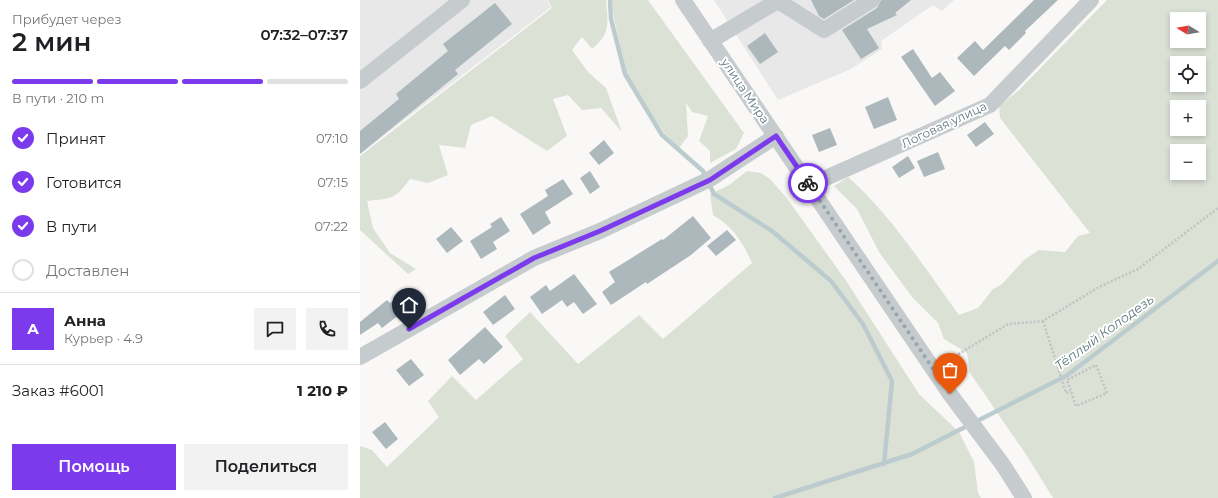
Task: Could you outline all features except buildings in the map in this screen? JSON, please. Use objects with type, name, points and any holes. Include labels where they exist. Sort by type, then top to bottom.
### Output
[{"type":"street","points":[[360,81],[462,0]]},
{"type":"street","name":"улица Мира","points":[[683,0],[810,185],[950,394],[1003,465],[1024,498]]},
{"type":"street","points":[[710,41],[778,0],[824,30],[872,0]]},
{"type":"street","name":"Логовая улица","points":[[810,185],[990,105],[1091,0]]},
{"type":"street","points":[[360,358],[534,258],[600,231],[710,180],[776,136]]},
{"type":"path","points":[[938,376],[947,370],[949,360],[1008,324],[1043,321],[1099,287],[1138,269],[1218,208]]},
{"type":"path","points":[[1043,321],[1066,393],[1071,391]]},
{"type":"path","points":[[1096,365],[1107,393],[1076,406],[1071,391],[1067,380],[1096,365]]},
{"type":"shaded area","points":[[360,0],[547,0],[551,7],[360,154]]},
{"type":"shaded area","points":[[548,0],[606,0],[607,27],[602,38],[592,49],[582,37],[572,50],[588,72],[606,88],[622,132],[601,108],[582,110],[568,95],[553,99],[567,136],[547,151],[492,116],[471,125],[465,148],[439,145],[448,175],[428,183],[410,179],[396,195],[387,199],[367,201],[373,228],[390,253],[416,269],[408,274],[360,230],[360,156],[552,8]]},
{"type":"shaded area","points":[[612,0],[648,0],[744,133],[736,149],[710,163],[710,151],[699,141],[708,116],[692,112],[686,103],[688,136],[679,148],[664,133],[627,75],[614,19]]},
{"type":"shaded area","points":[[714,0],[954,0],[942,11],[933,5],[881,41],[882,49],[851,69],[778,100]]},
{"type":"shaded area","points":[[1107,0],[1218,0],[1218,498],[1053,498],[1027,456],[970,373],[967,353],[944,339],[938,323],[912,297],[879,252],[857,209],[834,186],[848,177],[864,192],[907,243],[959,315],[978,308],[993,289],[1002,284],[1024,260],[1039,250],[1065,252],[1078,236],[1090,233],[1000,118],[999,106],[1019,90]]},
{"type":"shaded area","points":[[747,171],[761,173],[770,179],[786,197],[847,282],[919,394],[959,432],[974,462],[978,493],[981,498],[360,498],[360,446],[372,450],[387,467],[439,417],[428,401],[452,376],[476,400],[523,359],[505,336],[530,312],[578,364],[639,315],[663,339],[752,263],[737,236],[727,225],[713,215],[710,194],[729,185]]},
{"type":"waterway","points":[[610,0],[611,19],[625,74],[662,135],[703,171],[714,194],[772,231],[831,281],[863,324],[892,381],[884,464]]},
{"type":"waterway","name":"Тёплый Колодезь","points":[[775,498],[912,454],[1066,376],[1218,261]]},
{"type":"way so far","points":[[808,183],[950,394]]},
{"type":"route","points":[[409,329],[534,258],[600,231],[710,180],[776,136],[808,183]]}]
